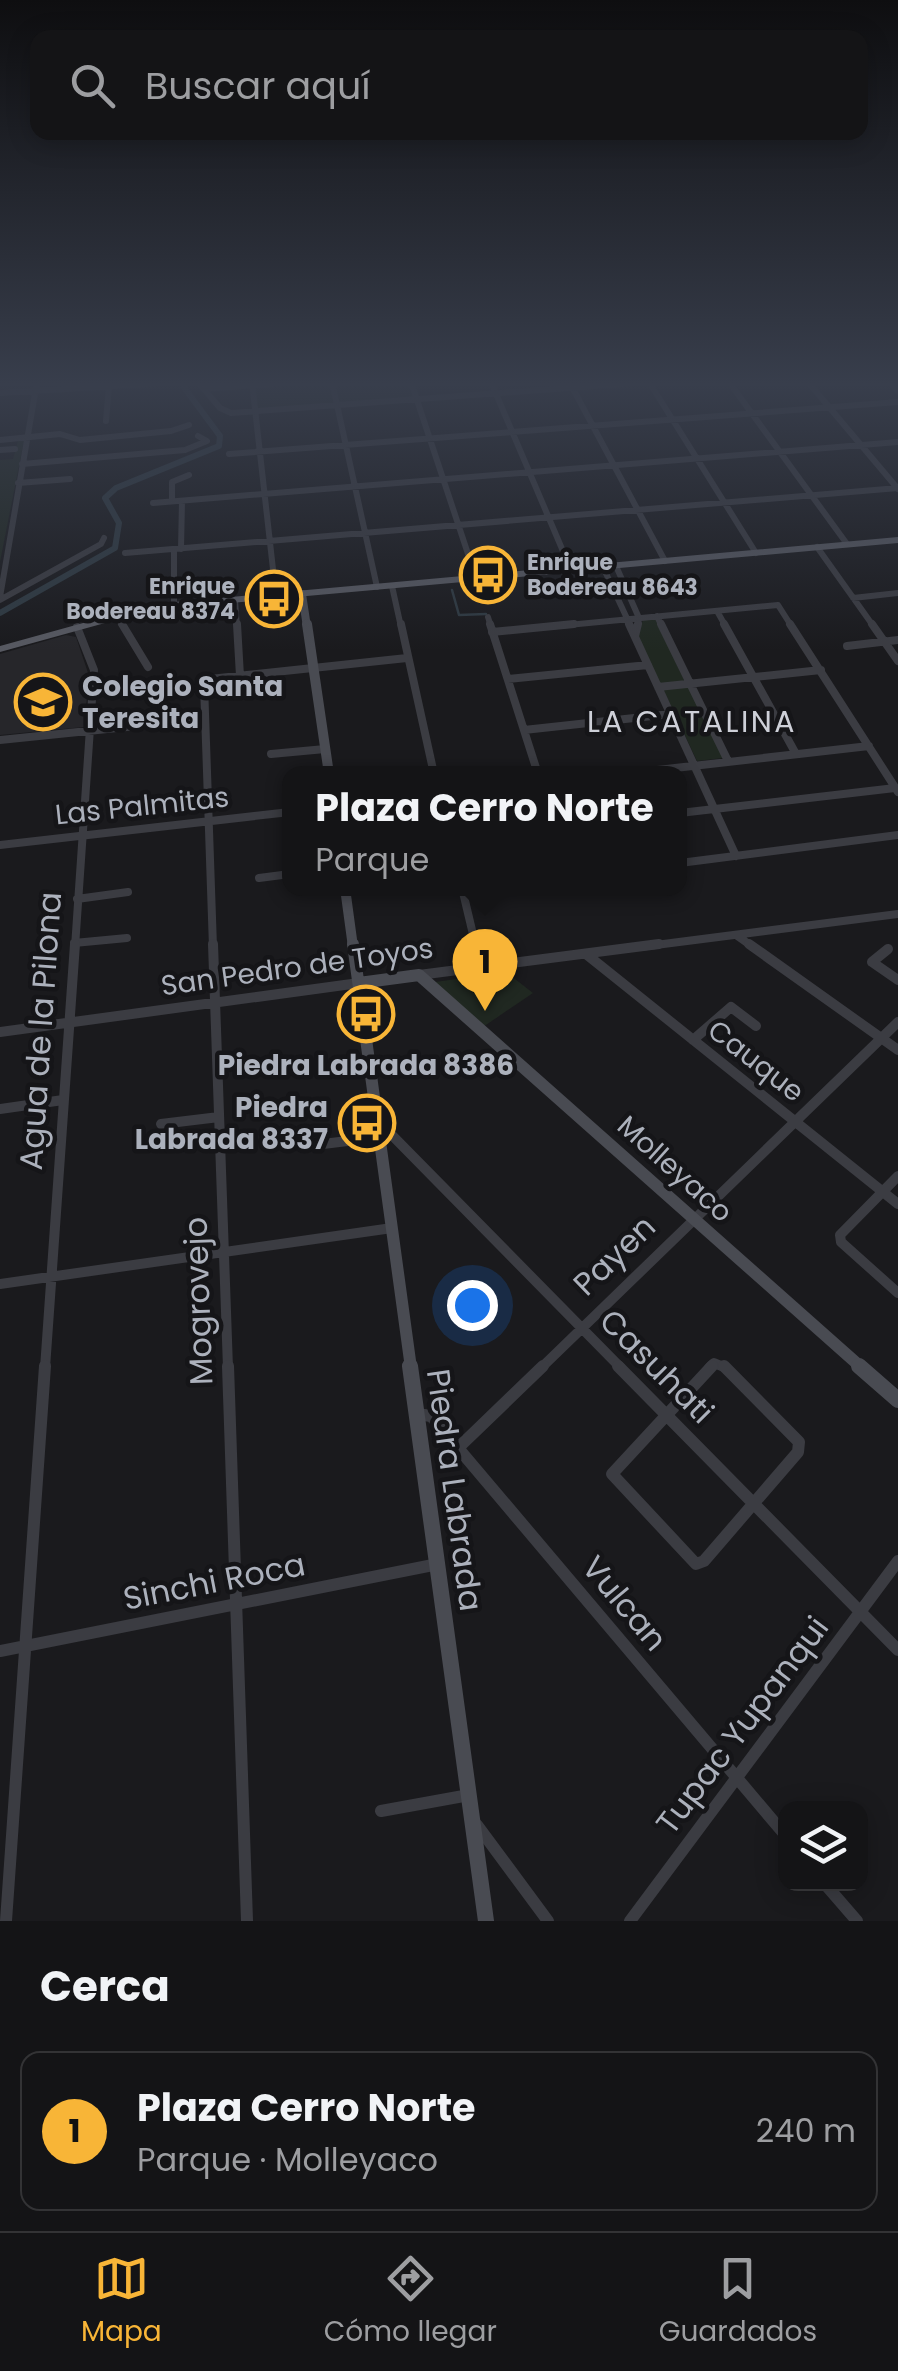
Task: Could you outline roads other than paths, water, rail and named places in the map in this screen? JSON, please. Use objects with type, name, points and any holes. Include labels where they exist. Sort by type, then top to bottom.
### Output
[{"type":"main road","points":[[0,649],[117,616],[174,606],[894,540]]},
{"type":"main road","points":[[302,594],[327,766]]},
{"type":"main road","name":"Piedra Labrada","points":[[346,896],[486,1921]]},
{"type":"main road","name":"San Pedro de Toyos","points":[[358,983],[419,975]]},
{"type":"main road","name":"Molleyaco","points":[[419,975],[898,1400]]},
{"type":"street","points":[[0,599],[20,472]]},
{"type":"street","points":[[262,472],[276,596]]},
{"type":"street","points":[[352,472],[377,588]]},
{"type":"street","points":[[441,472],[476,578]]},
{"type":"street","points":[[530,472],[571,570]]},
{"type":"street","points":[[153,502],[535,472]]},
{"type":"street","points":[[617,472],[665,561]]},
{"type":"street","points":[[705,472],[756,552]]},
{"type":"street","points":[[795,472],[846,544]]},
{"type":"street","points":[[172,501],[172,482],[189,475]]},
{"type":"street","points":[[18,482],[70,479]]},
{"type":"street","points":[[125,553],[898,488]]},
{"type":"street","points":[[174,606],[182,501]]},
{"type":"street","points":[[0,599],[102,544],[104,538]]},
{"type":"street","points":[[894,540],[898,550]]},
{"type":"street","points":[[817,547],[898,661]]},
{"type":"street","points":[[616,566],[639,618],[635,636]]},
{"type":"street","points":[[603,567],[736,856]]},
{"type":"street","points":[[392,586],[432,766]]},
{"type":"street","points":[[853,598],[898,594]]},
{"type":"street","points":[[235,600],[240,676],[406,658]]},
{"type":"street","points":[[492,632],[780,606],[896,790],[687,813]]},
{"type":"street","points":[[717,611],[796,754]]},
{"type":"street","points":[[117,616],[148,667]]},
{"type":"street","points":[[657,616],[728,761]]},
{"type":"street","points":[[488,617],[535,766]]},
{"type":"street","name":"Agua de la Pilona","points":[[6,1921],[90,731],[93,662],[78,627]]},
{"type":"street","points":[[848,646],[898,640]]},
{"type":"street","points":[[508,680],[648,664]]},
{"type":"street","points":[[658,686],[821,670]]},
{"type":"street","name":"Mogrovejo","points":[[240,676],[206,680],[205,720],[247,1921]]},
{"type":"street","points":[[524,730],[671,714]]},
{"type":"street","points":[[0,740],[205,720]]},
{"type":"street","points":[[687,766],[869,746]]},
{"type":"street","points":[[271,754],[325,750]]},
{"type":"street","name":"Las Palmitas","points":[[0,845],[282,813]]},
{"type":"street","points":[[687,861],[898,836]]},
{"type":"street","points":[[258,878],[282,875]]},
{"type":"street","points":[[77,899],[128,892]]},
{"type":"street","points":[[464,896],[481,967]]},
{"type":"street","name":"San Pedro de Toyos","points":[[419,975],[898,914]]},
{"type":"street","points":[[736,935],[898,1050]]},
{"type":"street","points":[[74,942],[126,938]]},
{"type":"street","points":[[888,949],[872,962],[898,980]]},
{"type":"street","name":"Cauque","points":[[586,954],[898,1204]]},
{"type":"street","name":"San Pedro de Toyos","points":[[0,1032],[358,983]]},
{"type":"street","points":[[693,1040],[731,1007],[756,1026]]},
{"type":"street","name":"Payen","points":[[458,1448],[898,1022]]},
{"type":"street","points":[[0,1108],[63,1100]]},
{"type":"street","points":[[162,1124],[219,1117]]},
{"type":"street","points":[[315,1145],[378,1128]]},
{"type":"street","name":"Casuhati","points":[[378,1128],[580,1326],[898,1650]]},
{"type":"street","points":[[898,1176],[840,1235],[841,1242],[898,1293]]},
{"type":"street","points":[[0,1284],[392,1228]]},
{"type":"street","points":[[722,1364],[800,1442],[798,1452],[754,1503],[704,1561],[690,1562],[612,1474],[709,1366],[722,1364]]},
{"type":"street","name":"Vulcan","points":[[417,1414],[431,1416],[778,1827]]},
{"type":"street","name":"Tupac Yupanqui","points":[[630,1921],[898,1561]]},
{"type":"street","name":"Sinchi Roca","points":[[0,1651],[438,1564]]},
{"type":"street","points":[[381,1810],[469,1796]]},
{"type":"street","points":[[472,1819],[548,1921]]},
{"type":"street","points":[[831,1891],[857,1921]]},
{"type":"waterway","points":[[0,613],[115,548],[119,523],[105,498],[116,488],[156,472]]},
{"type":"waterway","points":[[452,590],[459,615],[486,614]]},
{"type":"place","name":"Enrique Bodereau 8643","points":[[488,575]]},
{"type":"place","name":"Enrique Bodereau 8374","points":[[274,599]]},
{"type":"place","name":"Colegio Santa Teresita","points":[[43,702]]},
{"type":"place","name":"Plaza Cerro Norte","points":[[485,1011]]},
{"type":"place","name":"Piedra Labrada 8386","points":[[366,1014]]},
{"type":"place","name":"Piedra Labrada 8337","points":[[367,1123]]},
{"type":"district","name":"LA CATALINA","points":[[692,721]]}]
